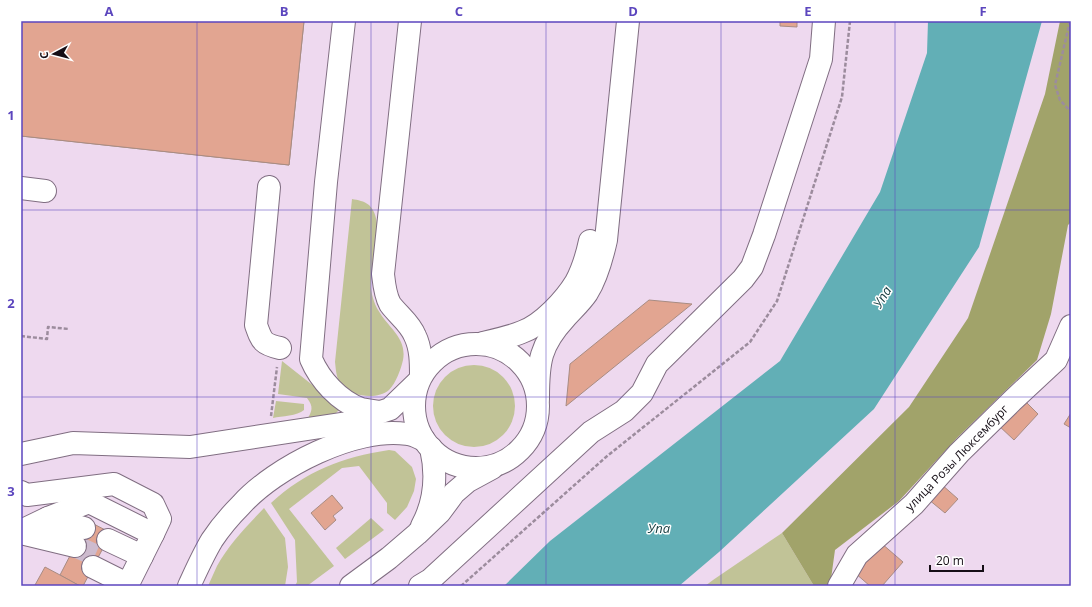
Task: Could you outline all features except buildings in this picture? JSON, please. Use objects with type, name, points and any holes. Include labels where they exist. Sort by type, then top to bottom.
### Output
[{"type":"street","points":[[344,21],[326,182],[311,359],[316,372],[331,389],[341,397],[361,408],[380,412]]},
{"type":"street","points":[[410,21],[383,274],[384,287],[390,303],[416,336],[421,356],[420,379],[414,397],[414,412],[418,426],[434,463],[435,483],[426,518],[417,534]]},
{"type":"street","points":[[22,450],[73,443],[190,447],[347,423],[390,409],[420,379],[432,361],[447,350],[465,344],[483,343],[523,332],[539,322],[557,306],[575,282],[587,256],[594,218],[614,21]]},
{"type":"street","points":[[351,586],[389,558],[417,534],[440,512],[454,493],[468,481],[501,464],[518,453],[530,437],[538,418],[539,361],[545,346],[560,324],[587,294],[602,259],[606,240],[628,21]]},
{"type":"street","points":[[420,586],[430,580],[591,432],[624,411],[642,393],[657,364],[744,280],[752,267],[764,235],[821,59],[824,21]]},
{"type":"street","points":[[269,187],[256,325],[259,335],[279,357]]},
{"type":"street","points":[[21,188],[45,191]]},
{"type":"street","name":"улица Розы Люксембург","points":[[839,586],[857,554],[914,504],[959,453],[1013,400],[1064,365],[1071,326]]},
{"type":"street","points":[[483,343],[503,349],[520,361],[532,378],[538,398]]},
{"type":"street","points":[[189,586],[213,539],[241,504],[274,476],[308,456],[352,440],[396,432],[409,434],[427,444],[446,460],[463,467],[482,468],[501,464]]},
{"type":"street","points":[[21,492],[27,495],[114,484],[153,504],[160,519],[133,573]]},
{"type":"street","points":[[31,527],[89,502],[153,534]]},
{"type":"street","points":[[31,527],[78,541]]},
{"type":"street","points":[[31,527],[78,541]]},
{"type":"street","points":[[21,544],[78,541]]},
{"type":"street","points":[[133,573],[101,553],[133,573]]},
{"type":"path","points":[[1070,21],[1055,85],[1060,100],[1071,112]]},
{"type":"path","points":[[21,336],[47,339],[48,327],[69,329]]},
{"type":"path","points":[[270,421],[279,357]]},
{"type":"shaded area","points":[[1060,21],[1071,21],[1071,222],[1068,225],[1051,314],[1037,360],[957,438],[899,501],[835,550],[830,586],[814,586],[782,533],[909,407],[968,318],[1045,94]]},
{"type":"shaded area","points":[[352,199],[369,205],[374,213],[377,222],[377,233],[371,279],[372,295],[378,310],[400,340],[404,353],[400,372],[392,387],[384,393],[371,396],[365,396],[346,389],[337,377],[335,362]]},
{"type":"shaded area","points":[[282,361],[334,402],[339,410],[335,414],[307,420],[312,409],[307,398],[278,394]]},
{"type":"shaded area","points":[[474,365],[490,368],[503,377],[512,390],[515,406],[512,422],[503,435],[490,444],[474,447],[458,444],[445,435],[436,422],[433,406],[436,390],[445,377],[458,368]]},
{"type":"shaded area","points":[[276,401],[304,404],[304,410],[293,415],[273,418]]},
{"type":"shaded area","points":[[389,450],[395,451],[412,467],[416,479],[414,491],[407,507],[395,520],[387,513],[387,503],[359,466],[342,468],[289,509],[334,566],[307,586],[295,586],[297,582],[295,540],[271,503],[298,482],[326,467],[340,461]]},
{"type":"shaded area","points":[[264,508],[285,538],[288,567],[285,586],[208,586],[217,566],[227,550]]},
{"type":"shaded area","points":[[371,518],[384,530],[345,559],[336,548]]},
{"type":"shaded area","points":[[782,533],[814,586],[705,586],[713,580]]},
{"type":"water","name":"Упа","points":[[928,21],[1042,21],[979,247],[874,409],[719,552],[679,586],[504,586],[550,541],[780,361],[880,192],[927,53]]},
{"type":"tunnel","points":[[75,546],[99,557]]}]
